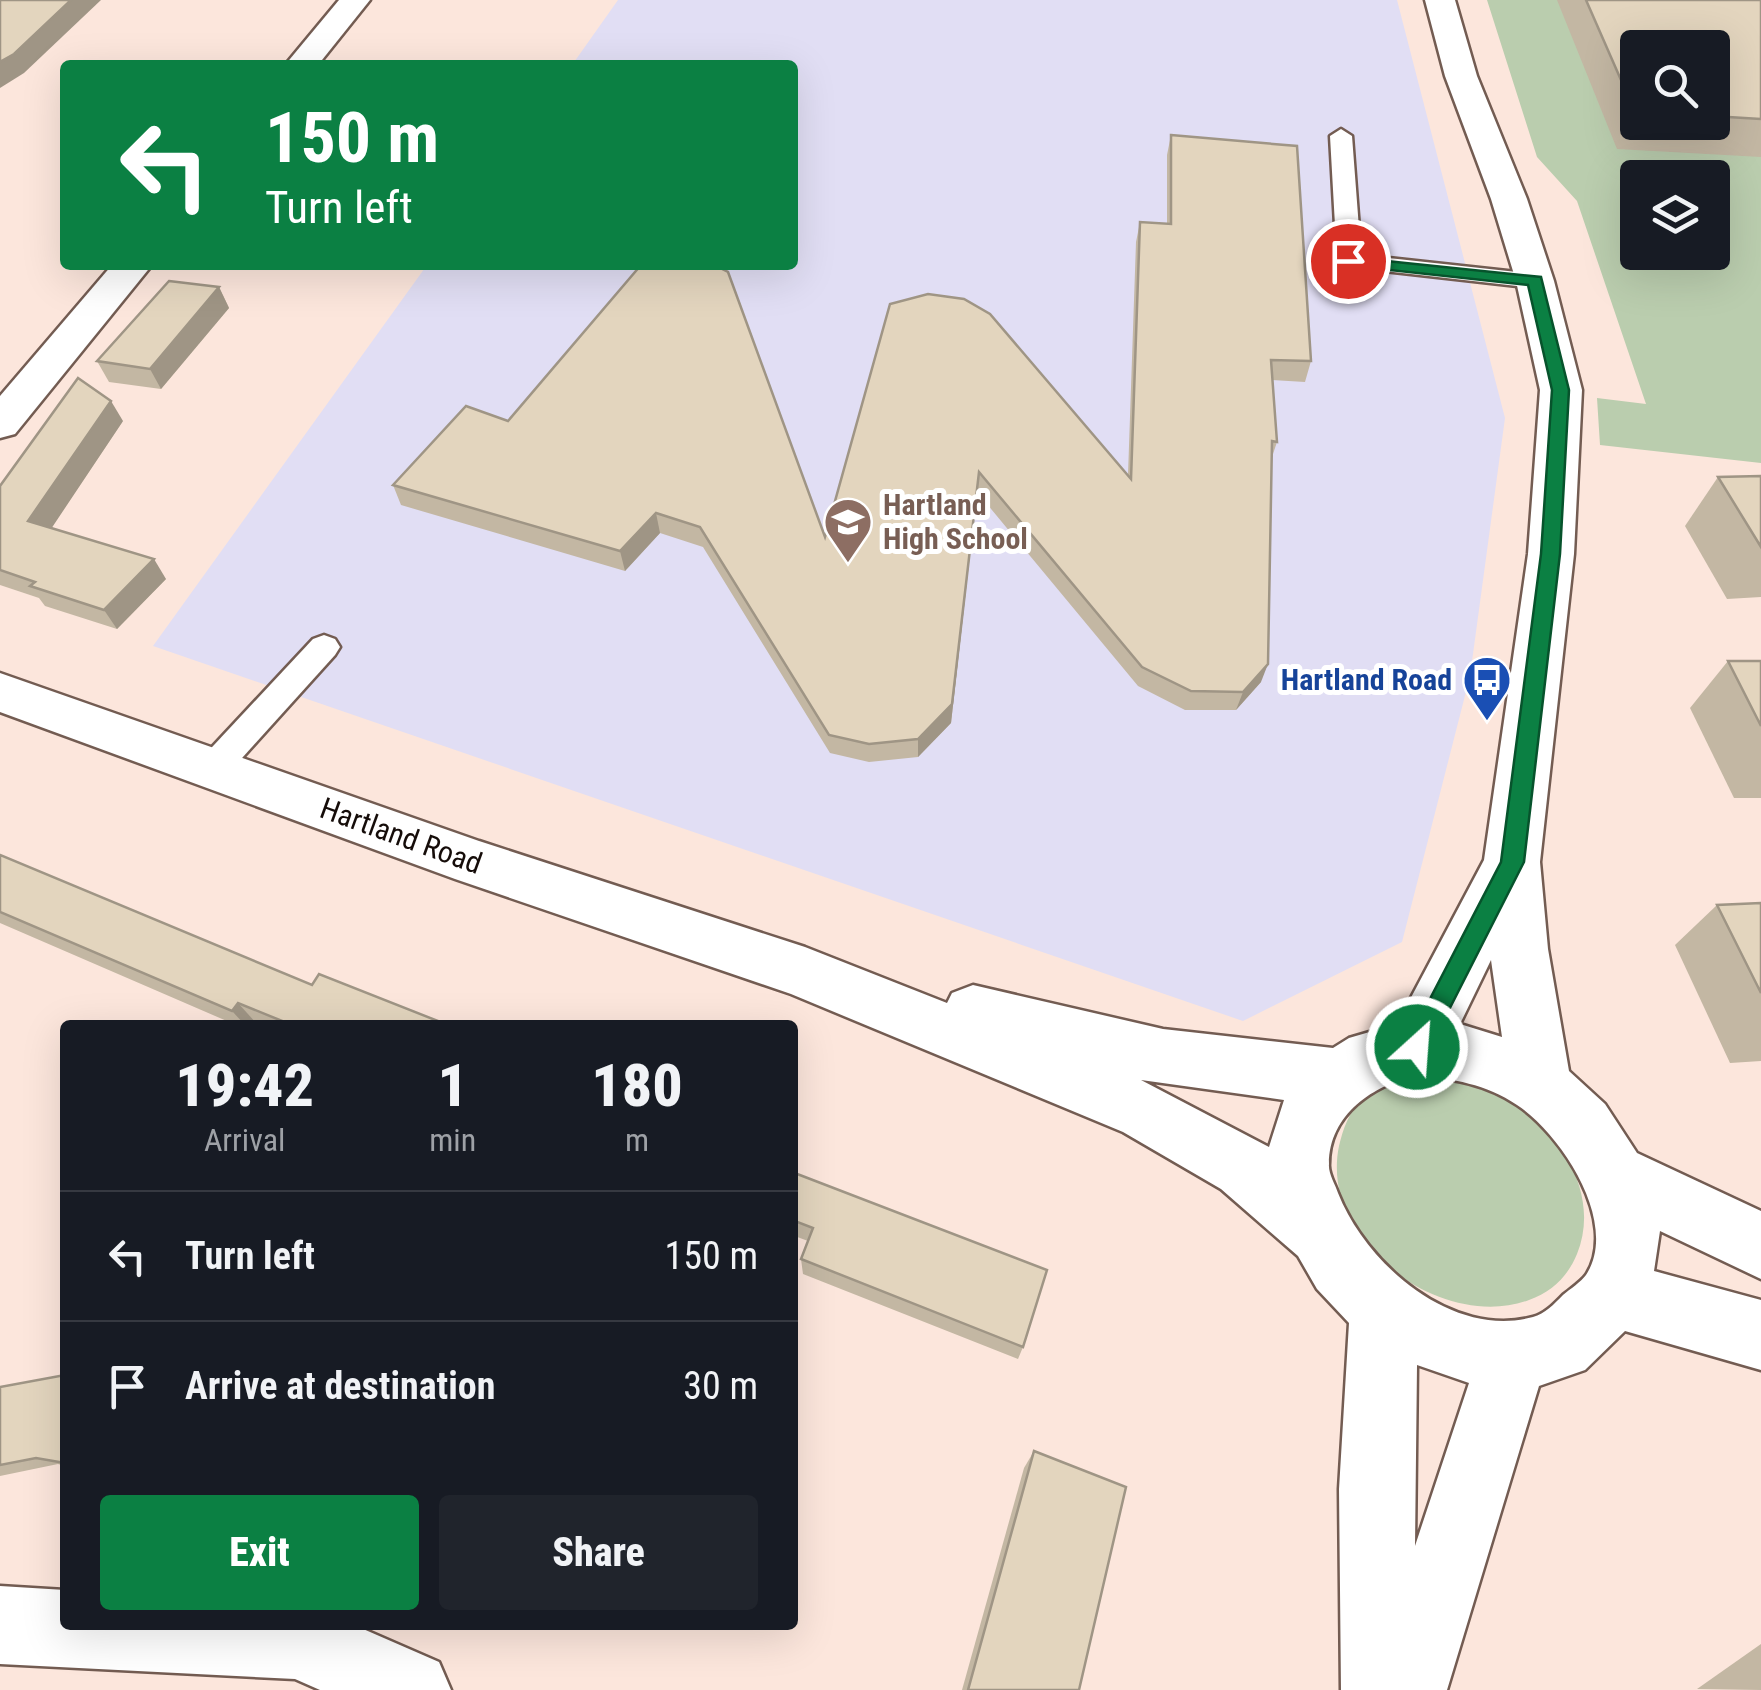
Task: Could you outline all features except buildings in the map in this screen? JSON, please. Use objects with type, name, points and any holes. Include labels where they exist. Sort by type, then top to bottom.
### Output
[{"type":"street","points":[[304,60],[355,0]]},
{"type":"street","points":[[1440,0],[1461,76],[1510,199],[1516,228],[1536,281],[1561,390],[1551,554],[1512,862],[1519,949],[1540,1085]]},
{"type":"street","points":[[0,424],[129,270]]},
{"type":"street","name":"Hartland Road","points":[[0,692],[474,863],[804,973],[1145,1111],[1244,1167],[1322,1233]]},
{"type":"street","points":[[1417,1047],[1512,862]]},
{"type":"street","name":"Hartland Road","points":[[804,973],[1163,1057],[1341,1078]]},
{"type":"street","points":[[1417,1047],[1472,1054],[1540,1085],[1583,1125],[1614,1175],[1629,1238],[1615,1294],[1560,1345],[1512,1358],[1447,1344],[1384,1310],[1340,1264],[1322,1233],[1296,1166],[1310,1110],[1341,1078],[1371,1058],[1417,1047]]},
{"type":"street","points":[[1614,1175],[1761,1246]]},
{"type":"street","points":[[1615,1294],[1761,1336]]},
{"type":"street","points":[[1382,1690],[1376,1489],[1384,1310]]},
{"type":"street","points":[[1406,1690],[1464,1520],[1512,1358]]},
{"type":"street","points":[[0,1625],[60,1628]]},
{"type":"street","points":[[99,1630],[297,1640],[410,1690]]},
{"type":"lane","points":[[1342,136],[1348,261],[1536,281]]},
{"type":"lane","points":[[212,769],[324,647]]},
{"type":"shaded area","name":"Hartland High School","points":[[618,0],[1397,0],[1505,418],[1470,676],[1402,942],[1243,1021],[153,646],[423,270],[798,270],[798,60],[576,60]]},
{"type":"green space","points":[[1487,0],[1761,0],[1761,463],[1600,445],[1597,398],[1646,404],[1577,201],[1537,157]]},
{"type":"green space","points":[[1425,1074],[1476,1083],[1505,1095],[1542,1125],[1570,1163],[1584,1208],[1583,1231],[1569,1269],[1552,1288],[1537,1297],[1495,1307],[1460,1303],[1425,1291],[1394,1271],[1367,1246],[1348,1215],[1338,1182],[1339,1146],[1350,1115],[1376,1089]]},
{"type":"place","name":"Hartland High School","points":[[848,564]]},
{"type":"place","name":"Hartland Road","points":[[1487,722]]},
{"type":"route","points":[[1348,261],[1536,281],[1561,390],[1551,554],[1512,862],[1417,1047]]}]
